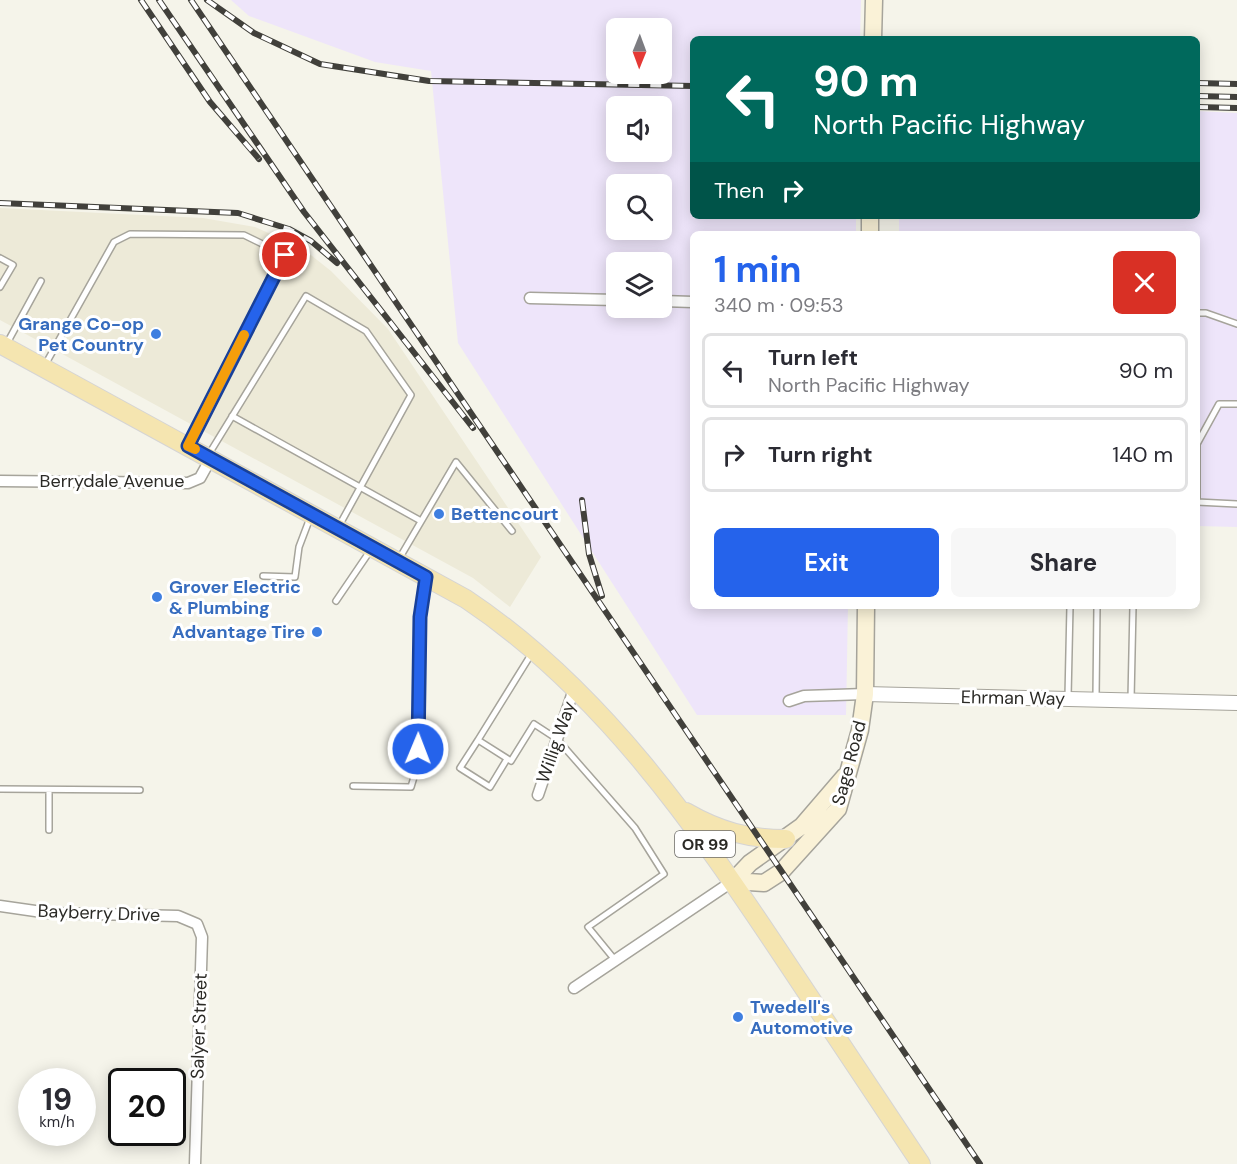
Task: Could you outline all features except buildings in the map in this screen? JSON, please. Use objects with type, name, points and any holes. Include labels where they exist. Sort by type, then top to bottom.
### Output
[{"type":"main road","points":[[873,36],[874,0]]},
{"type":"main road","name":"OR 99","points":[[2,345],[426,577],[490,615],[533,652],[574,689],[642,760],[733,881],[921,1164]]},
{"type":"main road","name":"Sage Road","points":[[733,881],[764,883],[781,872],[838,809],[860,730],[865,694],[866,609]]},
{"type":"main road","points":[[733,881],[750,862],[786,839],[816,812],[847,775]]},
{"type":"main road","points":[[677,807],[707,825],[740,837],[786,839]]},
{"type":"street","points":[[530,298],[606,300]]},
{"type":"street","points":[[672,301],[690,302]]},
{"type":"street","name":"Berrydale Avenue","points":[[0,481],[189,483],[200,478],[209,457]]},
{"type":"street","name":"Willig Way","points":[[538,795],[574,689]]},
{"type":"street","name":"Ehrman Way","points":[[789,701],[815,695],[865,694],[1237,703]]},
{"type":"street","points":[[574,988],[733,881]]},
{"type":"street","name":"Bayberry Drive","points":[[0,906],[49,913],[178,916],[197,924]]},
{"type":"street","name":"Salyer Street","points":[[195,1164],[202,937],[197,924]]},
{"type":"lane","points":[[44,368],[114,242],[129,234],[244,235],[285,255],[188,446]]},
{"type":"lane","points":[[0,258],[13,266],[0,288]]},
{"type":"lane","points":[[2,345],[41,281]]},
{"type":"lane","points":[[209,457],[306,296],[366,331],[411,395],[338,528]]},
{"type":"lane","points":[[1200,314],[1237,324]]},
{"type":"lane","points":[[1200,439],[1219,404],[1237,404]]},
{"type":"lane","points":[[232,416],[421,521]]},
{"type":"lane","points":[[398,561],[456,462],[513,531]]},
{"type":"lane","points":[[1200,502],[1237,504]]},
{"type":"lane","points":[[263,576],[295,577],[299,547],[312,513]]},
{"type":"lane","points":[[336,601],[373,547]]},
{"type":"lane","points":[[352,786],[411,787],[417,767],[420,617],[426,577]]},
{"type":"lane","points":[[1068,699],[1070,609]]},
{"type":"lane","points":[[1096,700],[1097,609]]},
{"type":"lane","points":[[1131,700],[1133,609]]},
{"type":"lane","points":[[507,759],[490,787],[460,768],[533,652]]},
{"type":"lane","points":[[478,740],[511,761],[534,724],[557,739],[635,828],[664,874],[588,927],[615,960]]},
{"type":"lane","points":[[0,789],[140,790]]},
{"type":"lane","points":[[49,790],[49,830]]},
{"type":"shaded area","points":[[231,0],[861,0],[860,36],[690,36],[690,219],[856,219],[856,231],[690,231],[690,609],[848,609],[846,715],[697,715],[458,343],[431,71],[375,62],[249,16]]},
{"type":"shaded area","points":[[1200,111],[1237,113],[1237,527],[1200,526],[1200,231],[899,231],[899,219],[1200,219]]},
{"type":"shaded area","points":[[0,208],[203,218],[255,227],[302,248],[331,271],[388,329],[541,557],[510,607],[473,578],[0,320]]},
{"type":"railway","points":[[141,0],[210,102],[259,159]]},
{"type":"railway","points":[[159,0],[304,212],[473,428]]},
{"type":"railway","points":[[191,0],[980,1164]]},
{"type":"railway","points":[[207,0],[254,33],[320,64],[429,81],[690,86]]},
{"type":"railway","points":[[1200,83],[1237,84]]},
{"type":"railway","points":[[1200,96],[1237,97]]},
{"type":"railway","points":[[1200,107],[1237,108]]},
{"type":"railway","points":[[0,203],[238,213],[289,229],[311,241],[337,263]]},
{"type":"railway","points":[[582,500],[589,554],[602,596]]},
{"type":"slow traffic","points":[[195,449],[188,446],[244,335]]},
{"type":"place","name":"Grange Co-op Pet Country","points":[[156,334]]},
{"type":"place","name":"Bettencourt","points":[[439,514]]},
{"type":"place","name":"Grover Electric & Plumbing","points":[[157,597]]},
{"type":"place","name":"Advantage Tire","points":[[317,632]]},
{"type":"place","name":"Twedell's Automotive","points":[[738,1017]]},
{"type":"route","points":[[285,255],[188,446],[426,577],[420,617],[418,749]]}]
